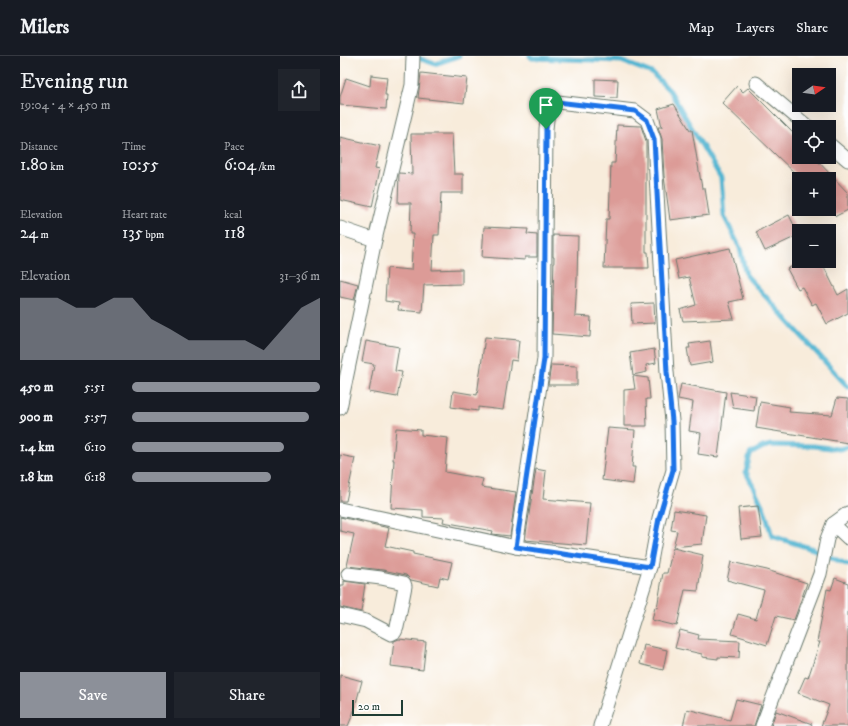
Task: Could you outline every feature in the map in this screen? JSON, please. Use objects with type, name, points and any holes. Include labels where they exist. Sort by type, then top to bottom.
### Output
[{"type":"street","points":[[340,408],[375,240],[412,85],[413,56]]},
{"type":"street","points":[[756,83],[800,120]]},
{"type":"street","points":[[516,547],[544,359],[546,129],[548,101],[635,111],[647,120],[654,139],[667,372],[672,421],[673,470],[659,518],[650,567],[600,726]]},
{"type":"street","points":[[836,150],[848,160]]},
{"type":"street","points":[[340,228],[375,240]]},
{"type":"street","points":[[340,509],[516,547],[650,567]]},
{"type":"street","points":[[762,726],[820,574],[827,539],[833,524],[848,512]]},
{"type":"street","points":[[833,524],[848,538]]},
{"type":"street","points":[[340,615],[366,621],[391,634],[395,632],[405,586],[404,583],[381,578],[348,574]]},
{"type":"building","points":[[421,73],[467,78],[464,103],[418,98]]},
{"type":"building","points":[[371,75],[387,77],[385,95],[387,95],[386,109],[340,105],[340,97],[346,78],[370,86]]},
{"type":"building","points":[[595,79],[618,80],[617,98],[595,97]]},
{"type":"building","points":[[737,86],[743,92],[748,88],[792,132],[792,164],[821,164],[828,172],[794,172],[722,103]]},
{"type":"building","points":[[674,104],[690,130],[692,130],[702,188],[705,188],[709,215],[670,220],[664,176],[662,139],[658,127],[662,127],[658,109]]},
{"type":"building","points":[[617,125],[641,126],[646,141],[646,252],[648,252],[649,268],[604,268],[606,219],[609,219],[611,163],[615,163]]},
{"type":"building","points":[[411,134],[452,134],[454,174],[463,174],[463,193],[441,193],[439,235],[434,235],[432,270],[462,269],[462,284],[424,285],[422,312],[398,310],[399,303],[385,301],[387,268],[411,270],[413,234],[410,234],[411,203],[398,203],[399,173],[412,174]]},
{"type":"building","points":[[340,137],[380,146],[375,168],[380,169],[372,207],[340,200]]},
{"type":"building","points":[[836,180],[848,193],[848,210],[836,216]]},
{"type":"building","points":[[789,215],[794,224],[792,224],[792,238],[765,251],[756,232]]},
{"type":"building","points":[[484,227],[528,229],[527,234],[537,235],[537,257],[525,257],[525,260],[482,257]]},
{"type":"building","points":[[553,235],[578,236],[575,316],[591,317],[590,337],[552,334],[554,257]]},
{"type":"building","points":[[730,248],[743,299],[729,302],[734,319],[683,321],[680,310],[696,305],[689,277],[679,279],[675,260]]},
{"type":"building","points":[[792,266],[792,268],[824,268],[838,295],[848,289],[848,313],[827,324],[816,303],[812,305],[802,287],[798,289],[787,269]]},
{"type":"building","points":[[340,279],[358,284],[354,300],[340,297]]},
{"type":"building","points":[[654,303],[655,323],[632,324],[631,304]]},
{"type":"building","points":[[485,337],[519,340],[517,361],[511,360],[503,410],[478,407],[478,411],[451,407],[453,391],[477,395]]},
{"type":"building","points":[[366,341],[399,347],[395,371],[402,372],[397,397],[369,392],[374,364],[362,362]]},
{"type":"building","points":[[710,341],[713,362],[690,366],[687,348],[690,348],[689,344]]},
{"type":"building","points":[[654,349],[656,363],[646,365],[647,372],[633,375],[630,353]]},
{"type":"building","points":[[551,365],[577,366],[577,385],[548,385]]},
{"type":"building","points":[[633,376],[648,378],[650,399],[646,399],[647,426],[624,426],[624,390],[635,389]]},
{"type":"building","points":[[681,384],[726,392],[718,457],[698,454],[701,433],[689,431],[693,402],[678,399]]},
{"type":"building","points":[[730,392],[756,396],[754,411],[733,408]]},
{"type":"building","points":[[837,398],[848,399],[848,443],[756,428],[760,402],[790,407],[789,412],[832,415]]},
{"type":"building","points":[[396,428],[421,430],[421,435],[448,438],[445,472],[483,479],[481,487],[516,492],[510,536],[492,534],[493,531],[443,522],[444,518],[423,517],[423,510],[391,508]]},
{"type":"building","points":[[608,428],[635,430],[632,467],[635,467],[633,484],[602,480]]},
{"type":"building","points":[[340,455],[355,458],[346,501],[340,501]]},
{"type":"building","points":[[536,469],[546,471],[543,499],[590,503],[586,545],[525,540]]},
{"type":"building","points":[[758,506],[762,537],[741,539],[738,508]]},
{"type":"building","points":[[674,510],[706,515],[702,544],[673,547],[677,531],[671,530]]},
{"type":"building","points":[[340,517],[389,528],[385,546],[413,552],[413,554],[452,562],[448,579],[440,577],[438,586],[411,580],[406,575],[383,570],[347,566],[354,534],[340,531]]},
{"type":"building","points":[[673,548],[703,555],[698,591],[685,590],[677,626],[652,620],[655,607],[657,608],[663,573],[667,573]]},
{"type":"building","points":[[731,562],[767,570],[807,583],[794,620],[776,616],[767,645],[732,634],[738,614],[756,619],[764,590],[727,580]]},
{"type":"building","points":[[835,578],[848,583],[848,726],[821,726],[829,705],[798,693],[805,677],[808,678],[820,642],[817,642],[827,589],[831,590]]},
{"type":"building","points":[[344,581],[365,584],[361,612],[340,607],[340,585],[344,585]]},
{"type":"building","points":[[680,630],[699,635],[698,639],[740,641],[739,658],[718,657],[718,659],[702,657],[702,654],[675,648]]},
{"type":"building","points":[[399,639],[426,642],[423,670],[391,666],[394,641]]},
{"type":"building","points":[[644,645],[667,650],[663,670],[640,664]]},
{"type":"building","points":[[340,675],[362,681],[353,714],[348,726],[340,726]]},
{"type":"building","points":[[736,699],[761,705],[754,726],[683,726],[687,709],[730,720]]},
{"type":"building","points":[[776,711],[812,724],[811,726],[771,726]]},
{"type":"waterway","points":[[418,58],[435,64],[459,56]]},
{"type":"waterway","points":[[530,56],[532,58],[621,61],[652,73],[670,91],[721,178],[724,216],[740,248],[746,275],[848,387]]},
{"type":"waterway","points":[[848,447],[839,449],[814,446],[771,445],[763,447],[750,454],[746,472],[764,509],[772,536],[813,549],[848,565]]},
{"type":"route","points":[[548,101],[635,111],[647,120],[654,139],[667,372],[672,421],[673,470],[659,518],[650,567],[516,547],[544,359],[546,129],[548,101]]}]
